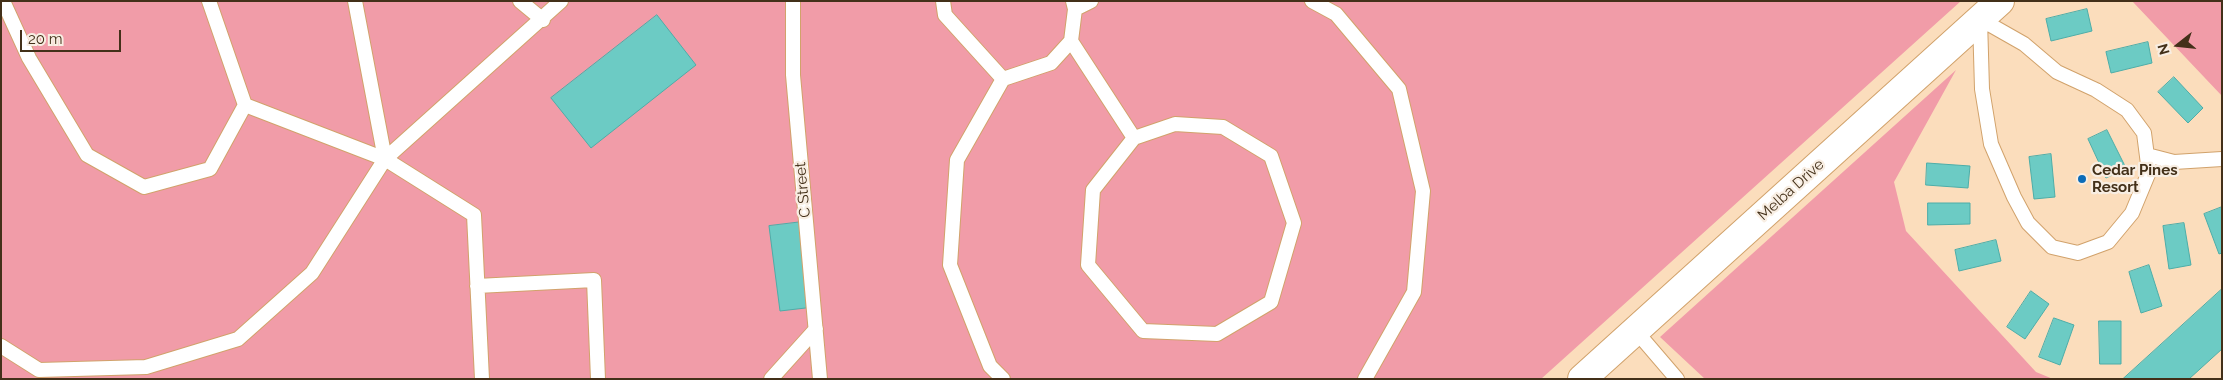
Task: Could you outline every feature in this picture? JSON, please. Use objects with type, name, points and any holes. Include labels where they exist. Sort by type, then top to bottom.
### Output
[{"type":"street","name":"Melba Drive","points":[[1582,379],[2000,1]]},
{"type":"lane","points":[[3,1],[29,58],[87,155],[144,187],[210,169],[246,105],[209,1]]},
{"type":"lane","points":[[355,1],[385,159]]},
{"type":"lane","points":[[520,1],[543,20]]},
{"type":"lane","points":[[1,346],[39,370],[49,370],[146,367],[238,339],[312,273],[385,159],[543,20],[561,1]]},
{"type":"lane","name":"C Street","points":[[793,1],[793,75],[820,379]]},
{"type":"lane","points":[[943,1],[945,14],[1003,79]]},
{"type":"lane","points":[[1091,1],[1074,5],[1071,42],[1134,138]]},
{"type":"lane","points":[[1312,1],[1336,14],[1398,89],[1422,191],[1414,292],[1365,379]]},
{"type":"lane","points":[[1980,19],[2024,44],[2057,72],[2096,90],[2127,110],[2144,132],[2149,172],[2132,213],[2108,242],[2078,253],[2052,247],[2028,223],[2014,197],[1991,144],[1982,89],[1980,19]]},
{"type":"lane","points":[[1003,379],[990,366],[950,266],[957,160],[1003,79],[1051,63],[1071,42]]},
{"type":"lane","points":[[246,105],[385,159],[474,216],[482,379]]},
{"type":"lane","points":[[1175,124],[1223,127],[1270,156],[1294,223],[1271,302],[1217,334],[1143,330],[1088,265],[1094,190],[1134,138],[1175,124]]},
{"type":"lane","points":[[2147,156],[2174,162],[2222,159]]},
{"type":"lane","points":[[477,286],[594,280],[598,379]]},
{"type":"lane","points":[[771,379],[816,329]]},
{"type":"lane","points":[[1635,330],[1677,379]]},
{"type":"shaded area","points":[[1,1],[1961,1],[1541,379],[1,379]]},
{"type":"shaded area","points":[[2222,1],[2222,96],[2133,2]]},
{"type":"shaded area","points":[[1956,70],[1894,182],[1906,231],[2036,372],[2053,379],[1705,379],[1660,337]]},
{"type":"building","points":[[2087,9],[2092,31],[2051,41],[2046,19]]},
{"type":"building","points":[[657,15],[696,65],[591,148],[551,98]]},
{"type":"building","points":[[2148,42],[2152,63],[2111,73],[2106,52]]},
{"type":"building","points":[[2174,77],[2203,108],[2188,123],[2158,92]]},
{"type":"building","points":[[2107,130],[2126,168],[2106,178],[2088,139]]},
{"type":"building","points":[[2051,154],[2055,197],[2034,199],[2029,157]]},
{"type":"building","points":[[1927,163],[1970,166],[1968,188],[1926,185]]},
{"type":"building","points":[[1928,203],[1970,203],[1970,224],[1928,225]]},
{"type":"building","points":[[2222,207],[2222,253],[2219,254],[2204,214]]},
{"type":"building","points":[[802,222],[814,307],[780,311],[769,226]]},
{"type":"building","points":[[2184,223],[2191,265],[2169,269],[2163,226]]},
{"type":"building","points":[[1996,240],[2001,261],[1959,271],[1955,250]]},
{"type":"building","points":[[2149,265],[2162,306],[2141,313],[2129,272]]},
{"type":"building","points":[[2222,289],[2222,349],[2189,379],[2123,379]]},
{"type":"building","points":[[2031,291],[2049,304],[2025,339],[2007,327]]},
{"type":"building","points":[[2054,318],[2074,325],[2060,365],[2039,357]]},
{"type":"building","points":[[2099,321],[2121,321],[2121,364],[2100,364]]},
{"type":"place","name":"Cedar Pines Resort","points":[[2082,179]]}]
